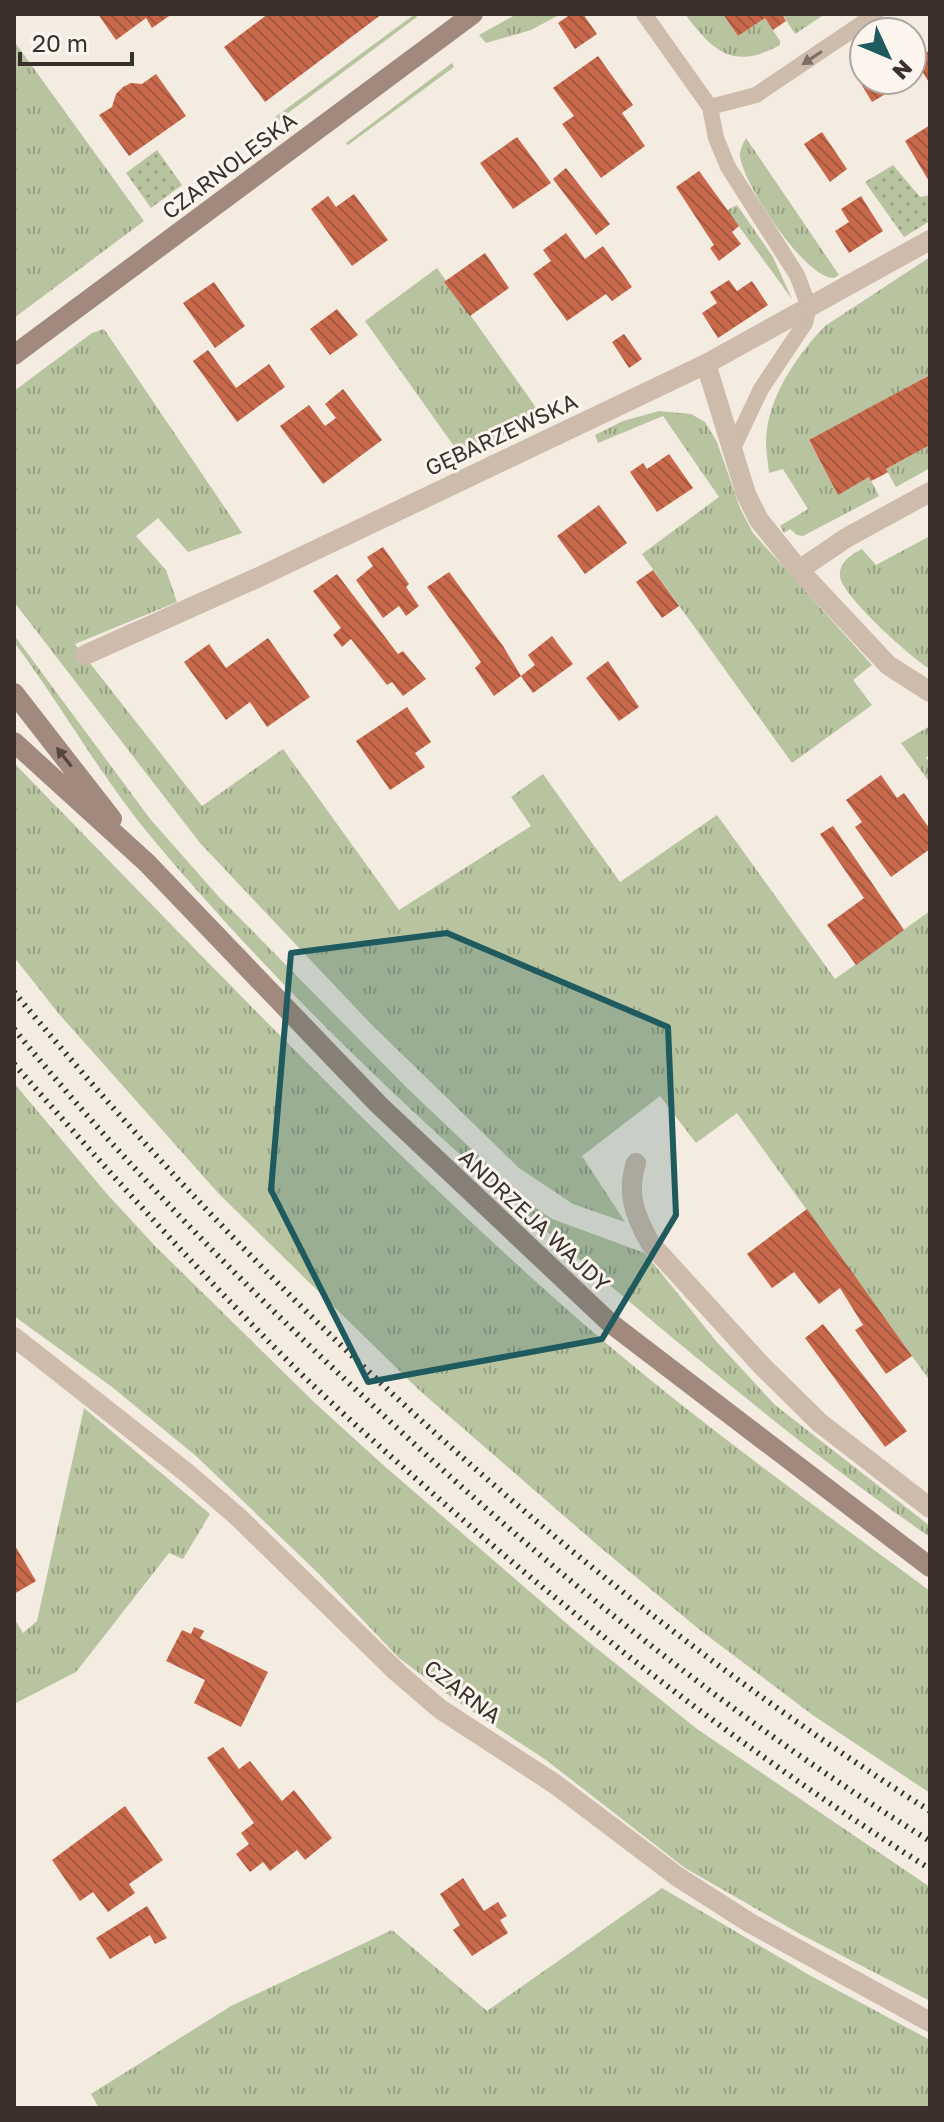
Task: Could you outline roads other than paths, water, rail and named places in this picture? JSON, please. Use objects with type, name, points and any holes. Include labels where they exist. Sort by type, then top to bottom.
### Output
[{"type":"main road","name":"CZARNOLESKA","points":[[14,355],[473,14]]},
{"type":"main road","name":"ANDRZEJA WAJDY","points":[[14,693],[147,863]]},
{"type":"main road","name":"ANDRZEJA WAJDY","points":[[14,742],[147,863],[378,1104],[609,1322],[930,1567]]},
{"type":"street","name":"GĘBARZEWSKA","points":[[85,655],[259,577],[706,364],[930,240]]},
{"type":"street","points":[[706,364],[746,494],[759,520],[799,570],[888,665],[930,692]]},
{"type":"street","points":[[799,570],[846,538],[930,492]]},
{"type":"street","points":[[636,1163],[631,1180],[632,1204],[650,1243],[763,1367],[820,1423],[930,1508]]},
{"type":"street","name":"CZARNA","points":[[14,1337],[237,1516],[398,1673],[440,1709],[555,1784],[678,1877],[750,1923],[930,2022]]},
{"type":"lane","points":[[644,14],[710,107],[716,138],[728,167],[797,275],[809,307],[805,323],[761,389],[732,450]]},
{"type":"lane","points":[[710,107],[756,95],[876,14]]},
{"type":"railway","points":[[14,992],[114,1109],[219,1223],[327,1332],[440,1438],[557,1538],[677,1634],[802,1725],[930,1811]]},
{"type":"railway","points":[[14,1029],[97,1127],[229,1267],[367,1400],[499,1520],[708,1690],[855,1793],[930,1841]]},
{"type":"railway","points":[[14,1064],[242,1314],[313,1386],[430,1491],[549,1593],[672,1690],[799,1782],[930,1869]]}]
